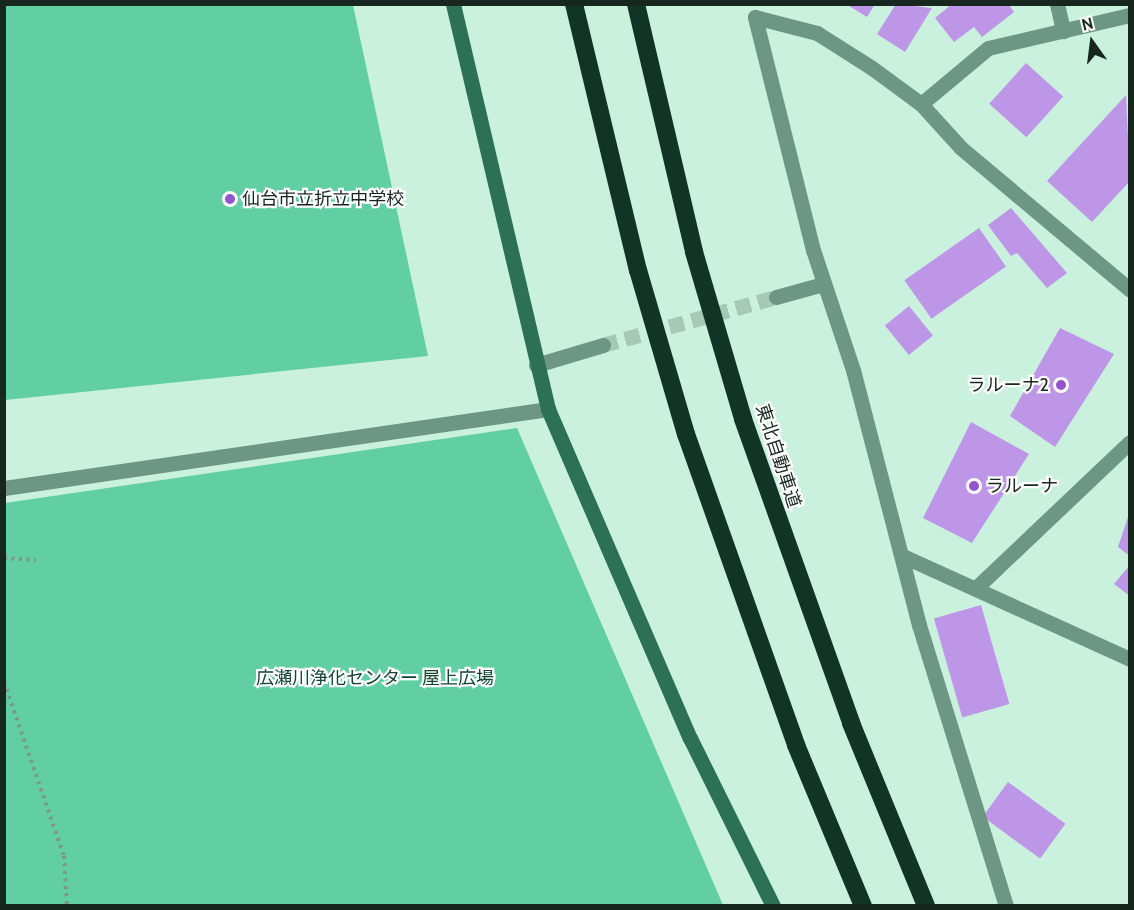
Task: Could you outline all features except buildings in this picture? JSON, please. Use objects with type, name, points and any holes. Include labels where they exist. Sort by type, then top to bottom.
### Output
[{"type":"highway","points":[[574,4],[638,270],[686,434],[792,734],[863,906]]},
{"type":"highway","name":"東北自動車道","points":[[636,4],[694,252],[743,419],[847,713],[926,906]]},
{"type":"street","points":[[453,4],[548,409],[685,727],[773,906]]},
{"type":"street","points":[[1057,4],[1063,31]]},
{"type":"street","points":[[921,104],[988,48],[1130,15]]},
{"type":"street","points":[[1006,906],[919,625],[905,556],[823,284],[755,17],[817,33],[921,104],[962,148],[1130,290]]},
{"type":"street","points":[[776,297],[823,284]]},
{"type":"street","points":[[536,364],[603,345]]},
{"type":"street","points":[[4,488],[548,409]]},
{"type":"street","points":[[978,586],[1130,442]]},
{"type":"street","points":[[905,556],[978,586],[1130,659]]},
{"type":"path","points":[[4,558],[36,560]]},
{"type":"path","points":[[4,682],[64,856],[67,906]]},
{"type":"green space","name":"仙台市立折立中学校","points":[[4,5],[353,5],[428,356],[5,400]]},
{"type":"green space","name":"広瀬川浄化センター 屋上広場","points":[[517,428],[723,905],[5,905],[5,503]]},
{"type":"tunnel","points":[[603,345],[776,297]]},
{"type":"place","name":"仙台市立折立中学校","points":[[230,199]]},
{"type":"place","name":"ラルーナ2","points":[[1061,385]]},
{"type":"place","name":"ラルーナ","points":[[974,486]]}]
